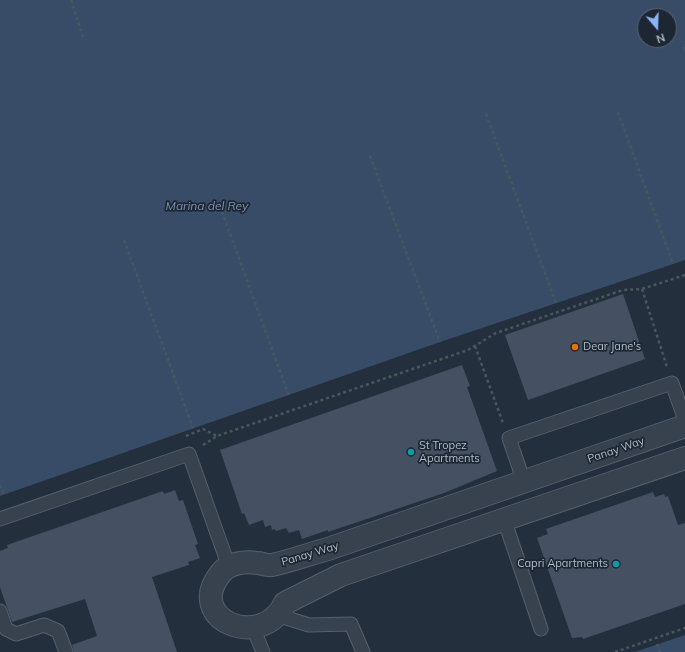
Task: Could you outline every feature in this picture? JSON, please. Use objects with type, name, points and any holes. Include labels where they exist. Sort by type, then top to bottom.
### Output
[{"type":"street","name":"Panay Way","points":[[229,567],[242,562],[270,566],[328,549],[685,426]]},
{"type":"street","points":[[229,567],[221,572],[212,586],[211,605],[215,618],[227,630],[259,643],[280,616],[285,603],[341,575],[685,458]]},
{"type":"lane","points":[[524,482],[509,438],[672,383],[685,420]]},
{"type":"lane","points":[[0,519],[190,454],[229,567]]},
{"type":"lane","points":[[504,519],[541,629]]},
{"type":"lane","points":[[0,611],[3,633],[16,634],[44,625],[58,631],[66,652]]},
{"type":"lane","points":[[280,616],[309,625],[351,624],[363,652]]},
{"type":"path","points":[[71,0],[83,37]]},
{"type":"path","points":[[684,47],[685,51]]},
{"type":"path","points":[[618,112],[673,264]]},
{"type":"path","points":[[486,114],[556,303]]},
{"type":"path","points":[[370,156],[440,342]]},
{"type":"path","points":[[220,206],[289,396]]},
{"type":"path","points":[[124,240],[193,428]]},
{"type":"path","points":[[190,454],[217,436],[460,353],[496,333],[623,290],[642,289],[685,275]]},
{"type":"path","points":[[642,289],[672,383]]},
{"type":"path","points":[[475,346],[509,438]]},
{"type":"path","points":[[0,485],[4,495]]},
{"type":"path","points":[[615,652],[685,628]]},
{"type":"path","points":[[657,644],[660,652]]},
{"type":"water","name":"Marina del Rey","points":[[0,0],[685,0],[685,260],[440,342],[0,496]]},
{"type":"water","points":[[685,635],[685,652],[635,652]]},
{"type":"building","name":"Dear Jane's","points":[[623,294],[645,359],[528,400],[505,335]]},
{"type":"building","name":"St Tropez Apartments","points":[[462,365],[470,386],[467,387],[497,471],[444,493],[328,532],[328,530],[302,539],[299,530],[289,533],[286,528],[276,531],[275,529],[272,530],[271,525],[265,527],[263,520],[249,525],[244,513],[242,514],[220,450]]},
{"type":"building","points":[[175,490],[179,501],[183,500],[198,544],[195,545],[200,558],[188,562],[189,565],[152,577],[177,652],[74,652],[72,645],[97,636],[85,599],[12,622],[0,587],[0,551],[8,548],[7,545],[163,491],[164,494]]},
{"type":"building","name":"Capri Apartments","points":[[653,492],[655,497],[664,494],[665,497],[668,496],[678,525],[685,523],[685,604],[583,639],[582,637],[572,638],[537,538],[548,534],[546,529]]},
{"type":"place","name":"Dear Jane's","points":[[575,347]]},
{"type":"place","name":"St Tropez Apartments","points":[[411,452]]},
{"type":"place","name":"Capri Apartments","points":[[616,564]]}]
